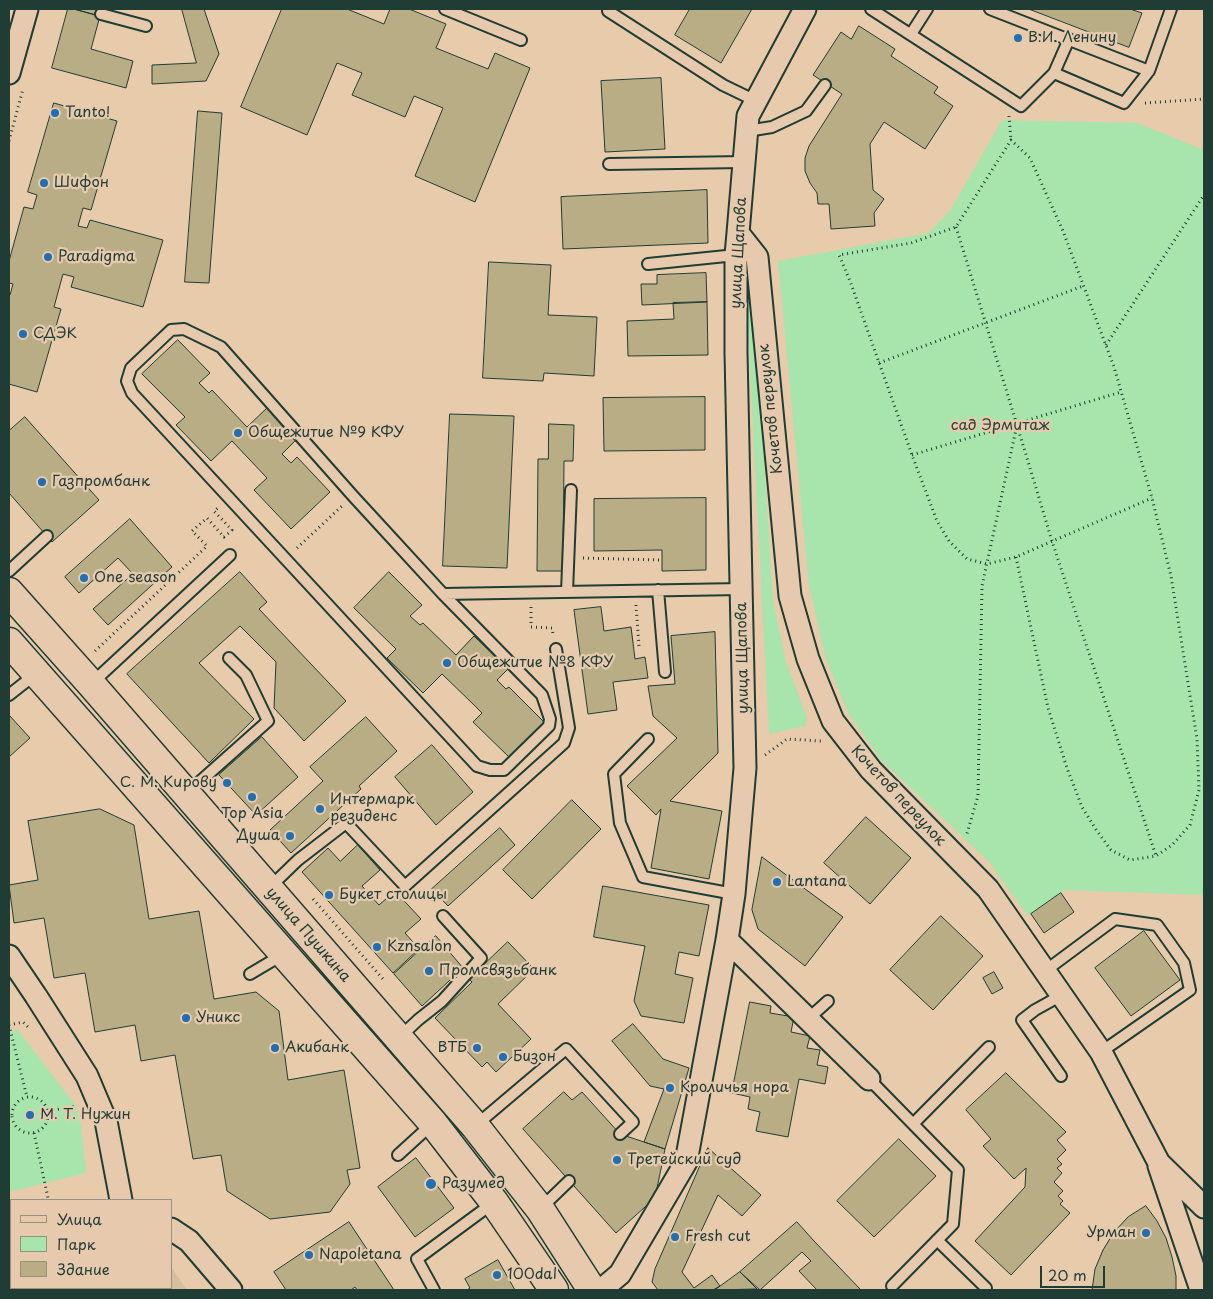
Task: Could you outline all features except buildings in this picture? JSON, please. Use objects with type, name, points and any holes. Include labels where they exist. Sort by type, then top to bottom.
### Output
[{"type":"main road","name":"улица Пушкина","points":[[9,592],[475,1126],[540,1209],[592,1290]]},
{"type":"main road","name":"улица Пушкина","points":[[9,642],[433,1124],[494,1202],[554,1290]]},
{"type":"street","points":[[9,73],[27,9]]},
{"type":"street","name":"улица Щапова","points":[[601,1290],[620,1274],[686,1162],[727,940],[734,894],[745,768],[736,353],[736,254],[748,116],[805,9]]},
{"type":"street","name":"Кочетов переулок","points":[[738,233],[756,256],[790,596],[808,659],[833,721],[871,770],[988,889],[1101,1052],[1159,1163],[1201,1290]]},
{"type":"street","points":[[727,940],[869,1079]]},
{"type":"street","points":[[9,956],[87,1076],[106,1121],[121,1199]]},
{"type":"street","name":"Кочетов переулок","points":[[1159,1163],[1204,1207]]},
{"type":"street","points":[[172,1230],[189,1240],[231,1290]]},
{"type":"lane","points":[[445,9],[521,40]]},
{"type":"lane","points":[[870,9],[1020,106],[1054,74],[1069,40]]},
{"type":"lane","points":[[910,34],[927,9]]},
{"type":"lane","points":[[990,9],[1149,71]]},
{"type":"lane","points":[[1054,74],[1124,103],[1149,71],[1171,9]]},
{"type":"lane","points":[[608,11],[723,85],[756,101]]},
{"type":"lane","points":[[101,14],[146,26]]},
{"type":"lane","points":[[747,131],[772,127],[806,111],[825,85]]},
{"type":"lane","points":[[609,164],[744,162]]},
{"type":"lane","points":[[648,264],[736,254]]},
{"type":"lane","points":[[184,329],[221,347],[443,594],[542,695],[550,719],[549,726],[504,770],[490,770],[477,766],[285,558],[132,393],[127,381],[131,368],[171,330],[184,329]]},
{"type":"lane","points":[[567,592],[571,490]]},
{"type":"lane","points":[[9,571],[47,536]]},
{"type":"lane","points":[[91,684],[230,555]]},
{"type":"lane","points":[[443,594],[741,588]]},
{"type":"lane","points":[[658,590],[665,672]]},
{"type":"lane","points":[[268,889],[298,860],[346,823],[405,886],[564,743],[569,728],[556,649]]},
{"type":"lane","points":[[186,794],[268,721],[246,676],[229,658]]},
{"type":"lane","points":[[9,695],[37,673]]},
{"type":"lane","points":[[648,739],[614,774],[620,823],[642,877],[734,894]]},
{"type":"lane","points":[[399,1038],[418,1020],[442,1002],[482,958],[443,916]]},
{"type":"lane","points":[[1044,971],[1114,919],[1157,925],[1184,963],[1190,990],[1101,1052]]},
{"type":"lane","points":[[250,974],[263,968],[283,954]]},
{"type":"lane","points":[[1061,1076],[1022,1020],[1035,1010],[1062,995]]},
{"type":"lane","points":[[808,1019],[828,1001]]},
{"type":"lane","points":[[913,1124],[989,1047]]},
{"type":"lane","points":[[475,1126],[566,1049],[633,1122],[620,1134]]},
{"type":"lane","points":[[869,1079],[958,1170],[953,1224],[892,1286]]},
{"type":"lane","points":[[398,1155],[433,1124]]},
{"type":"lane","points":[[540,1209],[569,1181]]},
{"type":"lane","points":[[434,1290],[417,1259],[494,1202]]},
{"type":"lane","points":[[938,1240],[986,1288]]},
{"type":"path","points":[[1124,103],[1144,104],[1204,99]]},
{"type":"path","points":[[1016,557],[1048,708],[1067,768],[1082,807],[1111,850],[1130,860],[1156,856],[1172,845],[1190,825],[1199,790],[1197,739],[1171,576],[1152,498],[1106,346],[1063,231],[1030,158],[1011,140],[956,227],[911,243],[839,255],[937,521],[949,541],[967,560],[988,564],[1016,557],[1152,498]]},
{"type":"path","points":[[1106,346],[1204,195]]},
{"type":"path","points":[[956,227],[1052,541],[1156,856]]},
{"type":"path","points":[[879,363],[987,324],[1083,286]]},
{"type":"path","points":[[912,455],[1017,425],[1121,392]]},
{"type":"path","points":[[965,840],[978,796],[982,586],[1017,425]]},
{"type":"path","points":[[285,558],[353,496]]},
{"type":"path","points":[[95,651],[207,546],[192,531],[207,518],[224,537],[232,530],[214,511]]},
{"type":"path","points":[[568,558],[662,560]]},
{"type":"path","points":[[634,590],[639,646]]},
{"type":"path","points":[[530,592],[532,627],[552,628],[556,649]]},
{"type":"path","points":[[787,740],[849,743]]},
{"type":"path","points":[[27,1097],[9,1025],[23,1022],[35,1035]]},
{"type":"path","points":[[27,1097],[36,1097],[44,1103],[48,1111],[46,1125],[34,1133],[25,1133],[16,1128],[10,1120],[12,1109],[18,1101],[27,1097]]},
{"type":"path","points":[[48,1111],[82,1105]]},
{"type":"path","points":[[34,1133],[48,1198]]},
{"type":"shaded area","points":[[172,1268],[187,1290],[9,1290],[9,1281],[10,1289],[172,1289]]},
{"type":"green space","name":"сад Эрмитаж","points":[[1002,120],[1137,123],[1204,150],[1204,895],[1065,890],[1028,916],[988,861],[881,760],[848,713],[825,656],[809,586],[778,261],[928,233],[950,211]]},
{"type":"green space","points":[[753,292],[773,600],[786,662],[807,718],[805,726],[769,734],[746,293]]},
{"type":"green space","points":[[18,1030],[76,1106],[81,1126],[86,1173],[9,1192],[9,1032]]},
{"type":"place","name":"В.И. Ленину","points":[[1018,38]]},
{"type":"place","name":"Tanto!","points":[[55,113]]},
{"type":"place","name":"Шифон","points":[[44,183]]},
{"type":"place","name":"Paradigma","points":[[48,257]]},
{"type":"place","name":"СДЭК","points":[[23,334]]},
{"type":"place","name":"Общежитие №9 КФУ","points":[[238,433]]},
{"type":"place","name":"Газпромбанк","points":[[42,482]]},
{"type":"place","name":"One season","points":[[84,578]]},
{"type":"place","name":"Общежитие №8 КФУ","points":[[447,663]]},
{"type":"place","name":"С. М. Кирову","points":[[227,783]]},
{"type":"place","name":"Top Asia","points":[[252,797]]},
{"type":"place","name":"Интермарк резиденс","points":[[320,809]]},
{"type":"place","name":"Душа","points":[[290,836]]},
{"type":"place","name":"Lantana","points":[[777,882]]},
{"type":"place","name":"Букет столицы","points":[[329,895]]},
{"type":"place","name":"Kznsalon","points":[[377,947]]},
{"type":"place","name":"Промсвязьбанк","points":[[429,971]]},
{"type":"place","name":"Уникс","points":[[186,1018]]},
{"type":"place","name":"Акибанк","points":[[275,1048]]},
{"type":"place","name":"ВТБ","points":[[477,1048]]},
{"type":"place","name":"Бизон","points":[[503,1057]]},
{"type":"place","name":"Кроличья нора","points":[[670,1088]]},
{"type":"place","name":"М. Т. Нужин","points":[[30,1115]]},
{"type":"place","name":"Третейский суд","points":[[617,1160]]},
{"type":"place","name":"Разумед","points":[[431,1184]]},
{"type":"place","name":"Урман","points":[[1146,1233]]},
{"type":"place","name":"Fresh cut","points":[[675,1237]]},
{"type":"place","name":"Napoletana","points":[[309,1255]]},
{"type":"place","name":"100dal","points":[[497,1275]]}]
